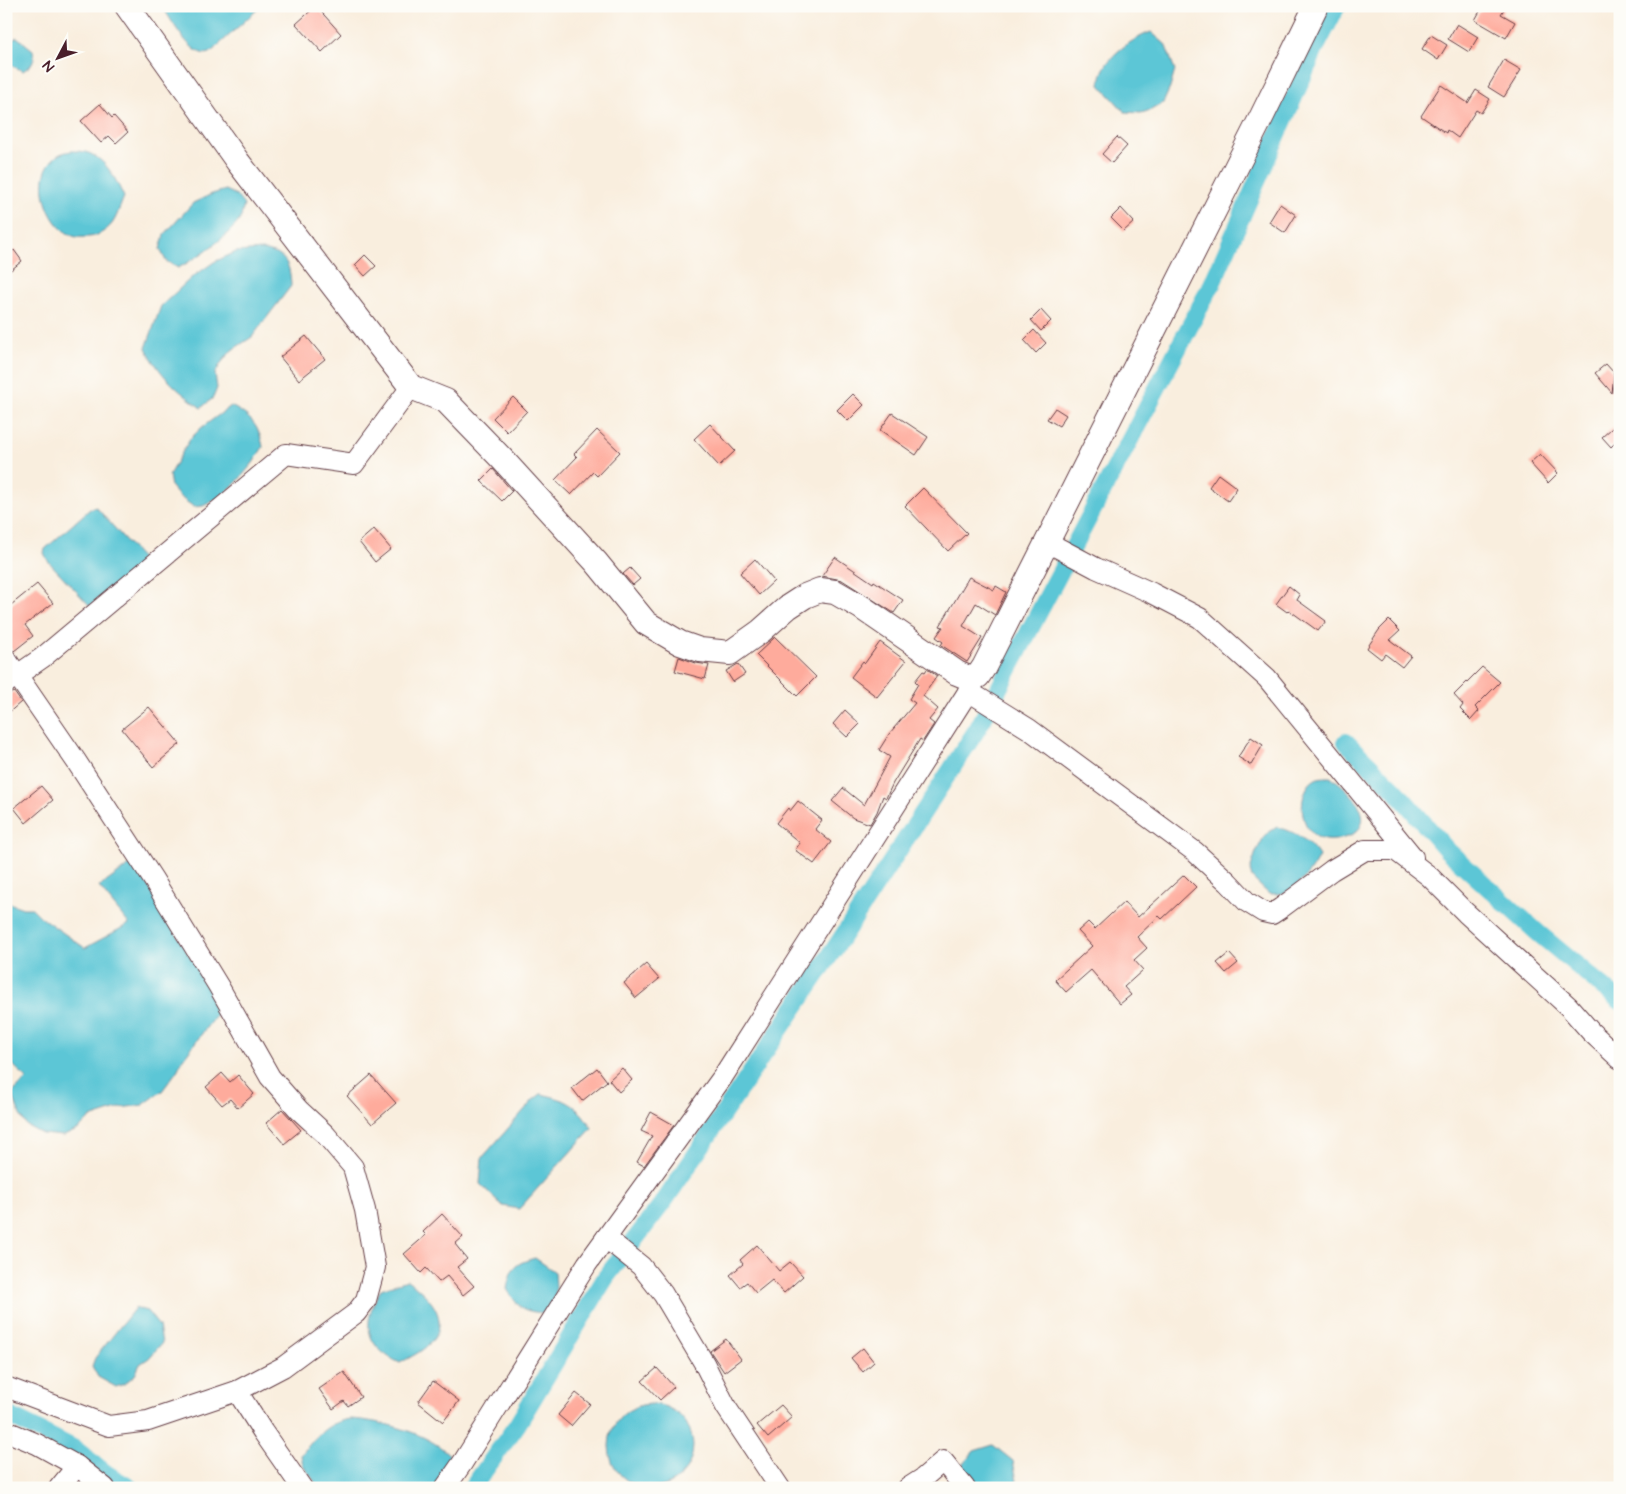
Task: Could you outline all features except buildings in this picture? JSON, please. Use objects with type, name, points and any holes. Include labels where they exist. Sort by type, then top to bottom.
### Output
[{"type":"street","points":[[127,6],[238,162],[411,387],[446,401],[583,548],[646,623],[680,643],[700,650],[730,653],[761,631],[788,607],[805,596],[820,590],[835,592],[861,607],[957,674],[968,678],[1029,729],[1194,851],[1247,902],[1263,912],[1272,914],[1332,870],[1365,850],[1395,850],[1425,872]]},
{"type":"street","points":[[445,1488],[587,1264],[722,1078],[973,683],[1048,542],[1316,6]]},
{"type":"street","points":[[6,1387],[109,1426],[148,1421],[237,1391],[283,1367],[356,1313],[366,1300],[375,1267],[365,1210],[353,1167],[325,1134],[299,1110],[270,1077],[154,879],[10,672],[42,658],[286,454],[354,464],[411,387]]},
{"type":"street","points":[[1048,542],[1096,568],[1152,593],[1200,618],[1267,678],[1425,872],[1466,913],[1568,1007],[1620,1059]]},
{"type":"street","points":[[606,1238],[641,1266],[663,1294],[704,1363],[726,1407],[780,1488]]},
{"type":"street","points":[[237,1391],[302,1488]]},
{"type":"street","points":[[6,1431],[37,1444],[77,1466],[105,1488]]},
{"type":"street","points":[[908,1488],[943,1462],[966,1488]]},
{"type":"street","points":[[59,1488],[77,1466]]},
{"type":"water","points":[[162,6],[261,6],[210,53],[203,54],[189,45]]},
{"type":"water","points":[[1151,32],[1165,44],[1175,70],[1170,88],[1163,103],[1151,110],[1141,113],[1125,112],[1100,85],[1101,76],[1105,67],[1118,52],[1134,40]]},
{"type":"water","points":[[17,37],[33,50],[34,59],[30,66],[23,71],[13,66],[6,58],[7,43]]},
{"type":"water","points":[[71,151],[81,151],[97,157],[115,178],[124,197],[111,225],[94,236],[76,237],[63,230],[55,222],[45,199],[45,175],[49,164],[58,155]]},
{"type":"water","points":[[226,190],[236,195],[244,205],[241,217],[237,223],[213,246],[178,268],[166,261],[160,249],[164,235],[193,203]]},
{"type":"water","points":[[262,250],[277,254],[285,261],[288,266],[291,286],[252,337],[232,350],[221,363],[215,374],[217,388],[213,398],[201,408],[169,381],[157,367],[146,348],[161,306],[191,278],[214,262],[236,252]]},
{"type":"water","points":[[231,406],[253,422],[263,447],[253,463],[236,483],[219,498],[203,506],[194,507],[180,497],[171,487],[169,475],[190,439],[201,428]]},
{"type":"water","points":[[96,507],[144,561],[90,606],[48,561],[44,553],[45,549],[90,509]]},
{"type":"water","points":[[1330,777],[1353,797],[1359,806],[1362,823],[1357,831],[1347,837],[1330,840],[1317,837],[1309,829],[1304,818],[1302,806],[1304,794],[1310,784],[1318,778]]},
{"type":"water","points":[[1277,827],[1301,837],[1319,856],[1300,883],[1290,891],[1269,894],[1252,878],[1250,870],[1256,852],[1265,835]]},
{"type":"water","points":[[134,862],[221,1008],[162,1091],[143,1105],[120,1108],[90,1118],[79,1129],[64,1136],[42,1134],[27,1126],[20,1115],[12,1093],[27,1079],[6,1058],[6,902],[23,908],[32,908],[42,918],[85,948],[129,924],[99,887]]},
{"type":"water","points":[[541,1094],[565,1101],[577,1109],[592,1128],[519,1209],[503,1206],[480,1184],[482,1158],[534,1099]]},
{"type":"water","points":[[535,1258],[555,1272],[556,1294],[552,1304],[544,1313],[525,1310],[507,1289],[512,1271],[522,1262]]},
{"type":"water","points":[[407,1280],[430,1300],[435,1308],[439,1325],[436,1334],[427,1346],[400,1363],[379,1349],[373,1341],[369,1322],[375,1301],[381,1289]]},
{"type":"water","points":[[135,1308],[147,1311],[159,1326],[162,1343],[149,1358],[140,1364],[135,1375],[124,1384],[116,1387],[98,1377],[92,1366],[95,1358]]},
{"type":"water","points":[[651,1404],[667,1407],[681,1416],[690,1430],[693,1446],[690,1462],[681,1476],[667,1485],[651,1488],[635,1485],[621,1476],[612,1462],[609,1446],[612,1430],[621,1416],[635,1407]]},
{"type":"water","points":[[350,1419],[393,1426],[422,1436],[435,1443],[455,1461],[439,1488],[319,1488],[303,1465],[301,1455],[322,1431],[335,1423]]},
{"type":"water","points":[[993,1445],[1013,1461],[1017,1481],[1009,1488],[976,1488],[963,1475],[962,1465],[974,1451]]},
{"type":"waterway","points":[[472,1488],[517,1425],[606,1277],[665,1200],[837,945],[978,728],[1212,284],[1316,47],[1337,6]]},
{"type":"waterway","points":[[1346,742],[1395,790],[1447,850],[1538,933],[1620,1001]]},
{"type":"waterway","points":[[6,1414],[75,1449],[107,1474],[130,1488]]}]
